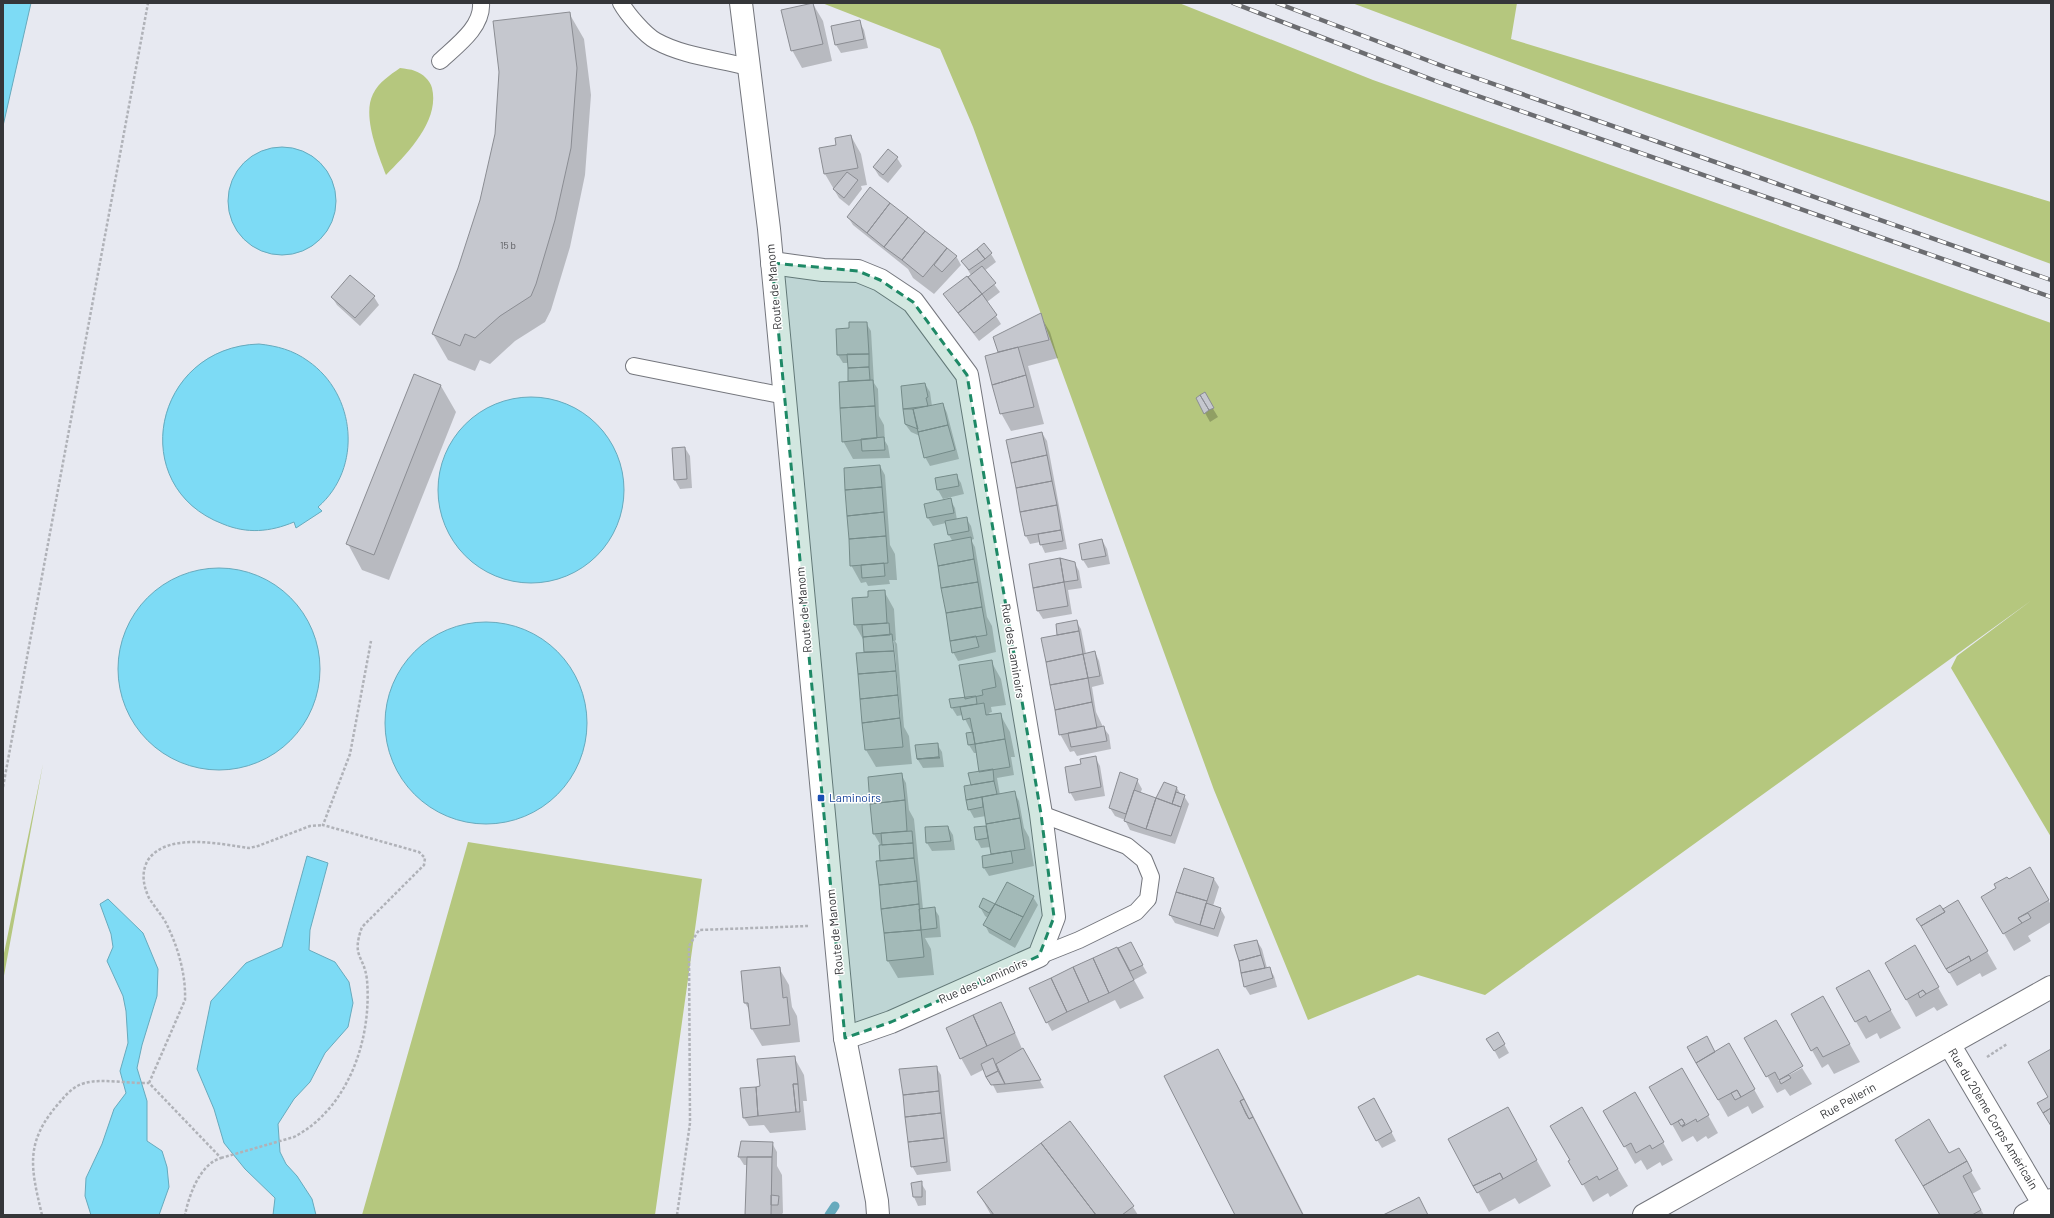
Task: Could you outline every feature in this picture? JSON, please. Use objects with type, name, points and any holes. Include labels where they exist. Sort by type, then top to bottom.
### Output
[{"type":"street","name":"Route de Manom","points":[[741,3],[772,263],[820,790],[835,925],[845,1038],[877,1201],[878,1215]]},
{"type":"street","name":"Rue des Laminoirs","points":[[772,263],[823,270],[858,271],[880,280],[913,302],[967,375],[1040,814],[1054,918],[1039,956],[891,1022],[845,1038]]},
{"type":"street","name":"Rue Pellerin","points":[[1644,1215],[2051,987]]},
{"type":"street","name":"Rue du 20ème Corps Américain","points":[[1949,1044],[2048,1206]]},
{"type":"street","points":[[2025,1215],[2048,1206]]},
{"type":"lane","points":[[440,61],[470,33],[482,11],[481,3]]},
{"type":"lane","points":[[621,3],[626,12],[655,40],[679,50],[748,67]]},
{"type":"lane","points":[[634,366],[785,396]]},
{"type":"lane","points":[[1039,956],[1079,940],[1136,912],[1148,899],[1151,877],[1144,860],[1127,846],[1040,814]]},
{"type":"path","points":[[3,787],[148,3]]},
{"type":"path","points":[[323,826],[350,754],[371,641]]},
{"type":"path","points":[[148,1083],[185,1000],[185,987],[175,943],[164,920],[149,897],[143,879],[144,867],[154,852],[186,841],[253,847],[272,842],[310,826],[323,826],[419,852],[425,858],[424,865],[362,927],[358,939],[357,950],[366,977],[368,1003],[364,1037],[354,1066],[339,1096],[320,1118],[306,1131],[294,1137],[221,1158],[208,1165],[200,1176],[191,1195],[185,1215]]},
{"type":"path","points":[[677,1215],[690,1123],[689,946],[699,930],[835,925]]},
{"type":"path","points":[[42,1215],[32,1162],[36,1141],[43,1124],[71,1089],[86,1082],[148,1083],[221,1158]]},
{"type":"highlighted area","points":[[772,263],[858,271],[880,280],[913,302],[967,375],[1041,814],[1054,917],[1039,956],[891,1022],[845,1038],[821,798]]},
{"type":"green space","points":[[822,3],[1179,3],[1373,80],[2051,323],[2051,837],[1951,668],[1957,656],[2032,600],[1485,995],[1418,975],[1308,1020],[1214,790],[973,127],[940,49]]},
{"type":"green space","points":[[1352,3],[1517,3],[1511,39],[2051,202],[2051,264]]},
{"type":"green space","points":[[400,68],[413,70],[426,78],[430,82],[432,88],[433,100],[431,113],[420,136],[386,175],[372,135],[369,113],[370,103],[378,86]]},
{"type":"green space","points":[[43,764],[3,981],[3,958]]},
{"type":"green space","points":[[468,842],[702,879],[655,1215],[362,1215]]},
{"type":"water","points":[[3,3],[31,3],[3,126]]},
{"type":"water","points":[[282,147],[303,151],[320,163],[332,180],[336,201],[332,222],[320,239],[303,251],[282,255],[261,251],[244,239],[232,222],[228,201],[232,180],[244,163],[261,151]]},
{"type":"water","points":[[259,344],[285,349],[308,361],[324,375],[336,392],[344,411],[348,432],[347,452],[342,472],[332,491],[318,507],[322,511],[296,528],[294,522],[267,530],[241,529],[223,524],[192,506],[172,481],[163,452],[164,421],[175,393],[195,368],[223,351]]},
{"type":"water","points":[[522,397],[540,397],[567,404],[583,413],[597,424],[608,438],[617,454],[624,481],[624,499],[617,526],[608,542],[597,556],[583,567],[567,576],[540,583],[522,583],[504,579],[487,572],[472,562],[459,549],[449,534],[442,517],[438,499],[438,481],[442,463],[449,446],[459,431],[472,418],[487,408],[504,401]]},
{"type":"water","points":[[229,568],[239,569],[267,579],[291,597],[309,621],[313,630],[319,649],[319,689],[313,708],[309,717],[291,741],[267,759],[258,763],[239,769],[209,770],[199,769],[171,759],[147,741],[129,717],[125,708],[119,689],[118,659],[119,649],[129,621],[147,597],[171,579],[180,575],[199,569]]},
{"type":"water","points":[[496,622],[506,623],[525,629],[558,651],[580,684],[586,703],[586,743],[580,762],[558,795],[525,817],[506,823],[476,824],[466,823],[447,817],[414,795],[392,762],[386,743],[385,713],[386,703],[392,684],[414,651],[447,629],[466,623]]},
{"type":"water","points":[[307,856],[328,863],[310,930],[309,950],[335,962],[349,982],[353,1003],[348,1027],[325,1053],[310,1082],[294,1099],[278,1124],[280,1152],[286,1164],[297,1176],[312,1199],[316,1215],[273,1215],[275,1198],[245,1169],[224,1143],[214,1109],[197,1069],[211,1001],[246,963],[282,947]]},
{"type":"water","points":[[108,899],[143,933],[158,969],[157,996],[142,1045],[137,1068],[147,1101],[147,1141],[162,1151],[167,1167],[169,1187],[159,1215],[91,1215],[85,1196],[86,1178],[102,1144],[114,1109],[126,1093],[120,1071],[128,1043],[126,1011],[123,996],[107,961],[113,947],[111,934],[100,904]]},
{"type":"building","points":[[813,3],[823,44],[791,51],[781,10]]},
{"type":"building","points":[[570,12],[577,68],[571,148],[555,220],[536,284],[531,296],[500,316],[475,338],[465,334],[460,346],[432,334],[458,268],[480,200],[495,134],[499,72],[493,21]]},
{"type":"building","points":[[860,20],[864,39],[835,45],[831,26]]},
{"type":"building","points":[[851,135],[858,168],[824,174],[819,148],[836,145],[835,138]]},
{"type":"building","points":[[888,149],[898,157],[883,175],[873,167]]},
{"type":"building","points":[[847,172],[858,180],[844,198],[833,189]]},
{"type":"building","points":[[870,187],[890,203],[867,233],[847,217]]},
{"type":"building","points":[[890,203],[908,217],[884,247],[867,233]]},
{"type":"building","points":[[908,217],[925,231],[902,260],[884,247]]},
{"type":"building","points":[[925,231],[947,248],[923,277],[902,260]]},
{"type":"building","points":[[984,243],[992,253],[985,259],[977,249]]},
{"type":"building","points":[[947,248],[957,256],[942,272],[934,265]]},
{"type":"building","points":[[977,249],[985,259],[969,270],[961,261]]},
{"type":"building","points":[[982,266],[996,283],[982,294],[968,277]]},
{"type":"building","points":[[350,275],[375,296],[355,318],[331,297]]},
{"type":"building","points":[[967,276],[982,294],[958,313],[943,294]]},
{"type":"building","points":[[982,294],[997,315],[974,333],[958,313]]},
{"type":"building","points":[[1041,313],[1049,340],[998,352],[993,337]]},
{"type":"building","points":[[849,322],[867,322],[869,354],[837,355],[836,329],[849,328]]},
{"type":"building","points":[[1018,347],[1026,375],[992,385],[985,356]]},
{"type":"building","points":[[847,354],[869,354],[869,367],[848,368]]},
{"type":"building","points":[[869,367],[870,380],[848,381],[848,368]]},
{"type":"building","points":[[414,374],[441,385],[374,555],[346,544]]},
{"type":"building","points":[[1026,375],[1034,407],[1000,414],[992,385]]},
{"type":"building","points":[[873,380],[875,406],[840,408],[839,382]]},
{"type":"building","points":[[925,383],[928,406],[903,409],[901,386]]},
{"type":"building","points":[[1205,392],[1214,408],[1209,410],[1200,395]]},
{"type":"building","points":[[1200,395],[1209,410],[1204,414],[1196,398]]},
{"type":"building","points":[[943,403],[948,425],[918,432],[913,409]]},
{"type":"building","points":[[875,406],[877,438],[842,442],[840,408]]},
{"type":"building","points":[[903,409],[913,409],[918,429],[905,424]]},
{"type":"building","points":[[948,425],[955,450],[924,458],[918,432]]},
{"type":"building","points":[[1042,432],[1047,455],[1011,463],[1006,440]]},
{"type":"building","points":[[884,437],[885,450],[862,451],[861,439]]},
{"type":"building","points":[[685,447],[687,479],[674,480],[672,448]]},
{"type":"building","points":[[1047,455],[1052,481],[1016,488],[1011,463]]},
{"type":"building","points":[[880,465],[882,487],[845,490],[844,468]]},
{"type":"building","points":[[957,474],[959,486],[937,490],[935,478]]},
{"type":"building","points":[[1052,481],[1057,505],[1020,512],[1016,488]]},
{"type":"building","points":[[882,487],[884,512],[847,516],[845,490]]},
{"type":"building","points":[[951,498],[954,513],[927,518],[924,504]]},
{"type":"building","points":[[1057,505],[1061,530],[1025,536],[1020,512]]},
{"type":"building","points":[[884,512],[886,536],[849,539],[847,516]]},
{"type":"building","points":[[967,517],[969,531],[948,535],[945,521]]},
{"type":"building","points":[[1061,530],[1063,541],[1040,545],[1038,534]]},
{"type":"building","points":[[886,536],[888,563],[850,566],[849,539]]},
{"type":"building","points":[[971,537],[974,559],[938,566],[934,544]]},
{"type":"building","points":[[1102,539],[1106,556],[1082,560],[1079,544]]},
{"type":"building","points":[[1060,558],[1064,582],[1033,588],[1029,564]]},
{"type":"building","points":[[1060,558],[1075,562],[1078,580],[1064,582]]},
{"type":"building","points":[[974,559],[978,582],[941,588],[938,566]]},
{"type":"building","points":[[884,563],[885,576],[862,578],[861,565]]},
{"type":"building","points":[[978,582],[982,607],[946,613],[941,588]]},
{"type":"building","points":[[1064,582],[1068,606],[1037,611],[1033,588]]},
{"type":"building","points":[[885,590],[887,623],[854,625],[852,598],[868,597],[868,591]]},
{"type":"building","points":[[982,607],[987,635],[950,641],[946,613]]},
{"type":"building","points":[[1077,620],[1079,631],[1057,635],[1056,624]]},
{"type":"building","points":[[889,623],[890,635],[863,637],[862,625]]},
{"type":"building","points":[[1079,631],[1083,654],[1046,662],[1041,638]]},
{"type":"building","points":[[892,634],[894,651],[864,652],[863,637]]},
{"type":"building","points":[[976,636],[979,647],[952,653],[950,641]]},
{"type":"building","points":[[894,651],[896,671],[858,674],[856,653]]},
{"type":"building","points":[[1095,651],[1100,676],[1088,678],[1083,654]]},
{"type":"building","points":[[1083,654],[1088,678],[1050,685],[1046,662]]},
{"type":"building","points":[[992,660],[996,687],[982,690],[983,695],[965,699],[959,665]]},
{"type":"building","points":[[896,671],[898,695],[860,699],[858,674]]},
{"type":"building","points":[[1088,678],[1092,702],[1055,710],[1050,685]]},
{"type":"building","points":[[898,695],[900,718],[862,723],[860,699]]},
{"type":"building","points":[[976,696],[977,704],[951,708],[949,699]]},
{"type":"building","points":[[1092,702],[1097,728],[1059,735],[1055,710]]},
{"type":"building","points":[[984,703],[986,715],[1001,713],[1005,739],[975,744],[970,718],[963,720],[960,707]]},
{"type":"building","points":[[900,718],[903,747],[865,750],[862,723]]},
{"type":"building","points":[[1104,726],[1107,741],[1071,747],[1068,733]]},
{"type":"building","points":[[973,732],[975,744],[968,745],[966,733]]},
{"type":"building","points":[[1005,739],[1010,767],[979,772],[975,744]]},
{"type":"building","points":[[938,743],[939,757],[917,759],[915,745]]},
{"type":"building","points":[[1096,756],[1101,787],[1069,793],[1065,767],[1081,764],[1080,759]]},
{"type":"building","points":[[939,757],[940,758],[917,759]]},
{"type":"building","points":[[993,769],[994,781],[971,785],[968,773]]},
{"type":"building","points":[[1120,772],[1138,779],[1126,814],[1109,808]]},
{"type":"building","points":[[902,773],[905,800],[870,804],[868,777]]},
{"type":"building","points":[[994,781],[997,794],[966,800],[964,786]]},
{"type":"building","points":[[1164,782],[1177,787],[1172,804],[1156,798]]},
{"type":"building","points":[[1134,790],[1156,798],[1146,829],[1124,821]]},
{"type":"building","points":[[1015,791],[1020,818],[986,824],[982,797]]},
{"type":"building","points":[[1176,792],[1185,795],[1181,807],[1172,804]]},
{"type":"building","points":[[982,797],[983,807],[968,810],[966,800]]},
{"type":"building","points":[[1156,798],[1181,807],[1171,836],[1146,829]]},
{"type":"building","points":[[905,800],[907,831],[873,834],[870,804]]},
{"type":"building","points":[[1020,818],[1025,849],[991,854],[986,824]]},
{"type":"building","points":[[948,826],[951,841],[926,843],[925,827]]},
{"type":"building","points":[[986,826],[988,838],[976,840],[974,827]]},
{"type":"building","points":[[912,831],[913,843],[882,845],[881,833]]},
{"type":"building","points":[[913,843],[914,858],[880,861],[879,845]]},
{"type":"building","points":[[1011,851],[1013,863],[983,868],[982,856]]},
{"type":"building","points":[[914,858],[917,881],[879,885],[876,861]]},
{"type":"building","points":[[2030,867],[2049,900],[2018,918],[2022,923],[2003,934],[1981,897],[1996,888],[1994,884],[2007,877],[2009,879]]},
{"type":"building","points":[[1184,868],[1214,878],[1207,901],[1176,892]]},
{"type":"building","points":[[917,881],[919,904],[881,909],[879,885]]},
{"type":"building","points":[[1007,882],[1034,896],[1023,917],[995,904]]},
{"type":"building","points":[[1176,892],[1207,901],[1200,925],[1169,915]]},
{"type":"building","points":[[983,898],[995,904],[989,913],[979,907]]},
{"type":"building","points":[[1958,900],[1988,951],[1971,961],[1969,956],[1946,969],[1921,926],[1945,912],[1943,909]]},
{"type":"building","points":[[1206,903],[1221,908],[1214,929],[1200,925]]},
{"type":"building","points":[[919,904],[921,930],[884,933],[881,909]]},
{"type":"building","points":[[995,904],[1023,917],[1010,940],[983,925]]},
{"type":"building","points":[[1940,905],[1945,912],[1921,926],[1916,919]]},
{"type":"building","points":[[935,907],[937,928],[921,930],[919,909]]},
{"type":"building","points":[[2028,913],[2031,918],[2022,923],[2018,918]]},
{"type":"building","points":[[921,930],[924,957],[887,961],[884,933]]},
{"type":"building","points":[[1257,940],[1261,955],[1239,961],[1234,945]]},
{"type":"building","points":[[1131,942],[1143,965],[1130,971],[1118,948]]},
{"type":"building","points":[[1915,945],[1939,987],[1926,994],[1923,990],[1906,1000],[1885,963]]},
{"type":"building","points":[[1117,947],[1134,980],[1109,993],[1093,958]]},
{"type":"building","points":[[1261,955],[1265,968],[1241,973],[1239,961]]},
{"type":"building","points":[[1969,956],[1971,961],[1949,973],[1946,969]]},
{"type":"building","points":[[1093,958],[1109,993],[1089,1002],[1073,967]]},
{"type":"building","points":[[780,967],[783,998],[787,997],[790,1025],[751,1029],[748,1003],[744,1003],[741,971]]},
{"type":"building","points":[[1073,967],[1089,1002],[1067,1012],[1051,978]]},
{"type":"building","points":[[1270,967],[1273,978],[1244,987],[1241,973]]},
{"type":"building","points":[[1869,970],[1891,1010],[1869,1022],[1866,1016],[1855,1022],[1836,988]]},
{"type":"building","points":[[1051,978],[1067,1012],[1046,1023],[1029,988]]},
{"type":"building","points":[[1923,990],[1926,994],[1920,998],[1918,993]]},
{"type":"building","points":[[1823,996],[1850,1044],[1823,1057],[1817,1047],[1811,1051],[1791,1014]]},
{"type":"building","points":[[1001,1002],[1015,1033],[987,1046],[973,1015]]},
{"type":"building","points":[[973,1015],[987,1046],[960,1059],[946,1028]]},
{"type":"building","points":[[1776,1020],[1803,1066],[1779,1080],[1775,1072],[1766,1077],[1744,1038]]},
{"type":"building","points":[[1498,1032],[1505,1044],[1494,1051],[1486,1039]]},
{"type":"building","points":[[1707,1036],[1715,1052],[1696,1063],[1687,1047]]},
{"type":"building","points":[[1729,1043],[1755,1089],[1741,1097],[1737,1090],[1718,1100],[1696,1063]]},
{"type":"building","points":[[1023,1048],[1041,1080],[1005,1084],[996,1064]]},
{"type":"building","points":[[1218,1049],[1244,1099],[1240,1101],[1246,1114],[1249,1119],[1253,1117],[1303,1215],[1235,1215],[1164,1076]]},
{"type":"building","points":[[2051,1049],[2051,1108],[2043,1113],[2037,1103],[2048,1097],[2028,1062]]},
{"type":"building","points":[[795,1056],[798,1084],[793,1084],[796,1112],[758,1116],[756,1087],[760,1086],[757,1059]]},
{"type":"building","points":[[993,1058],[998,1071],[986,1077],[981,1064]]},
{"type":"building","points":[[937,1066],[939,1091],[903,1095],[899,1069]]},
{"type":"building","points":[[1682,1068],[1709,1115],[1697,1122],[1696,1119],[1682,1127],[1685,1124],[1682,1119],[1671,1125],[1649,1087]]},
{"type":"building","points":[[998,1071],[1005,1084],[991,1085],[986,1077]]},
{"type":"building","points":[[1789,1075],[1791,1078],[1781,1084],[1779,1080]]},
{"type":"building","points":[[793,1084],[798,1084],[800,1112],[796,1112]]},
{"type":"building","points":[[756,1087],[758,1116],[743,1118],[740,1088]]},
{"type":"building","points":[[1737,1090],[1741,1097],[1735,1100],[1731,1093]]},
{"type":"building","points":[[939,1091],[941,1113],[905,1117],[903,1095]]},
{"type":"building","points":[[1635,1092],[1664,1142],[1652,1149],[1650,1145],[1636,1153],[1631,1143],[1624,1147],[1603,1111]]},
{"type":"building","points":[[1374,1098],[1392,1132],[1376,1141],[1358,1107]]},
{"type":"building","points":[[1244,1099],[1253,1117],[1249,1119],[1240,1101]]},
{"type":"building","points":[[1508,1107],[1537,1160],[1503,1179],[1500,1173],[1473,1186],[1448,1139]]},
{"type":"building","points":[[1582,1107],[1618,1169],[1599,1180],[1597,1176],[1582,1185],[1568,1161],[1570,1160],[1550,1126]]},
{"type":"building","points":[[2051,1108],[2051,1126],[2043,1113]]},
{"type":"building","points":[[941,1113],[944,1138],[908,1142],[905,1117]]},
{"type":"building","points":[[1682,1119],[1685,1124],[1681,1126],[1678,1121]]},
{"type":"building","points":[[1929,1119],[1949,1153],[1959,1148],[1967,1161],[1923,1186],[1895,1140]]},
{"type":"building","points":[[1070,1121],[1134,1206],[1122,1215],[1096,1215],[1041,1143]]},
{"type":"building","points":[[944,1138],[947,1162],[911,1167],[908,1142]]},
{"type":"building","points":[[741,1141],[773,1142],[772,1157],[738,1157]]},
{"type":"building","points":[[1041,1143],[1096,1215],[994,1215],[977,1192]]},
{"type":"building","points":[[747,1157],[772,1157],[771,1215],[745,1215]]},
{"type":"building","points":[[1967,1161],[1972,1171],[1963,1176],[1981,1210],[1972,1215],[1940,1215],[1923,1186]]},
{"type":"building","points":[[1500,1173],[1503,1179],[1477,1193],[1473,1186]]},
{"type":"building","points":[[922,1181],[922,1197],[913,1197],[911,1183]]},
{"type":"building","points":[[771,1195],[779,1196],[778,1205],[771,1205]]},
{"type":"building","points":[[1419,1197],[1428,1215],[1383,1215],[1414,1200]]},
{"type":"waterway","points":[[829,1215],[835,1206]]},
{"type":"railway","points":[[1233,3],[1441,83],[2051,297]]},
{"type":"railway","points":[[1277,3],[1445,67],[2051,280]]},
{"type":"place","name":"Laminoirs","points":[[821,798]]}]
